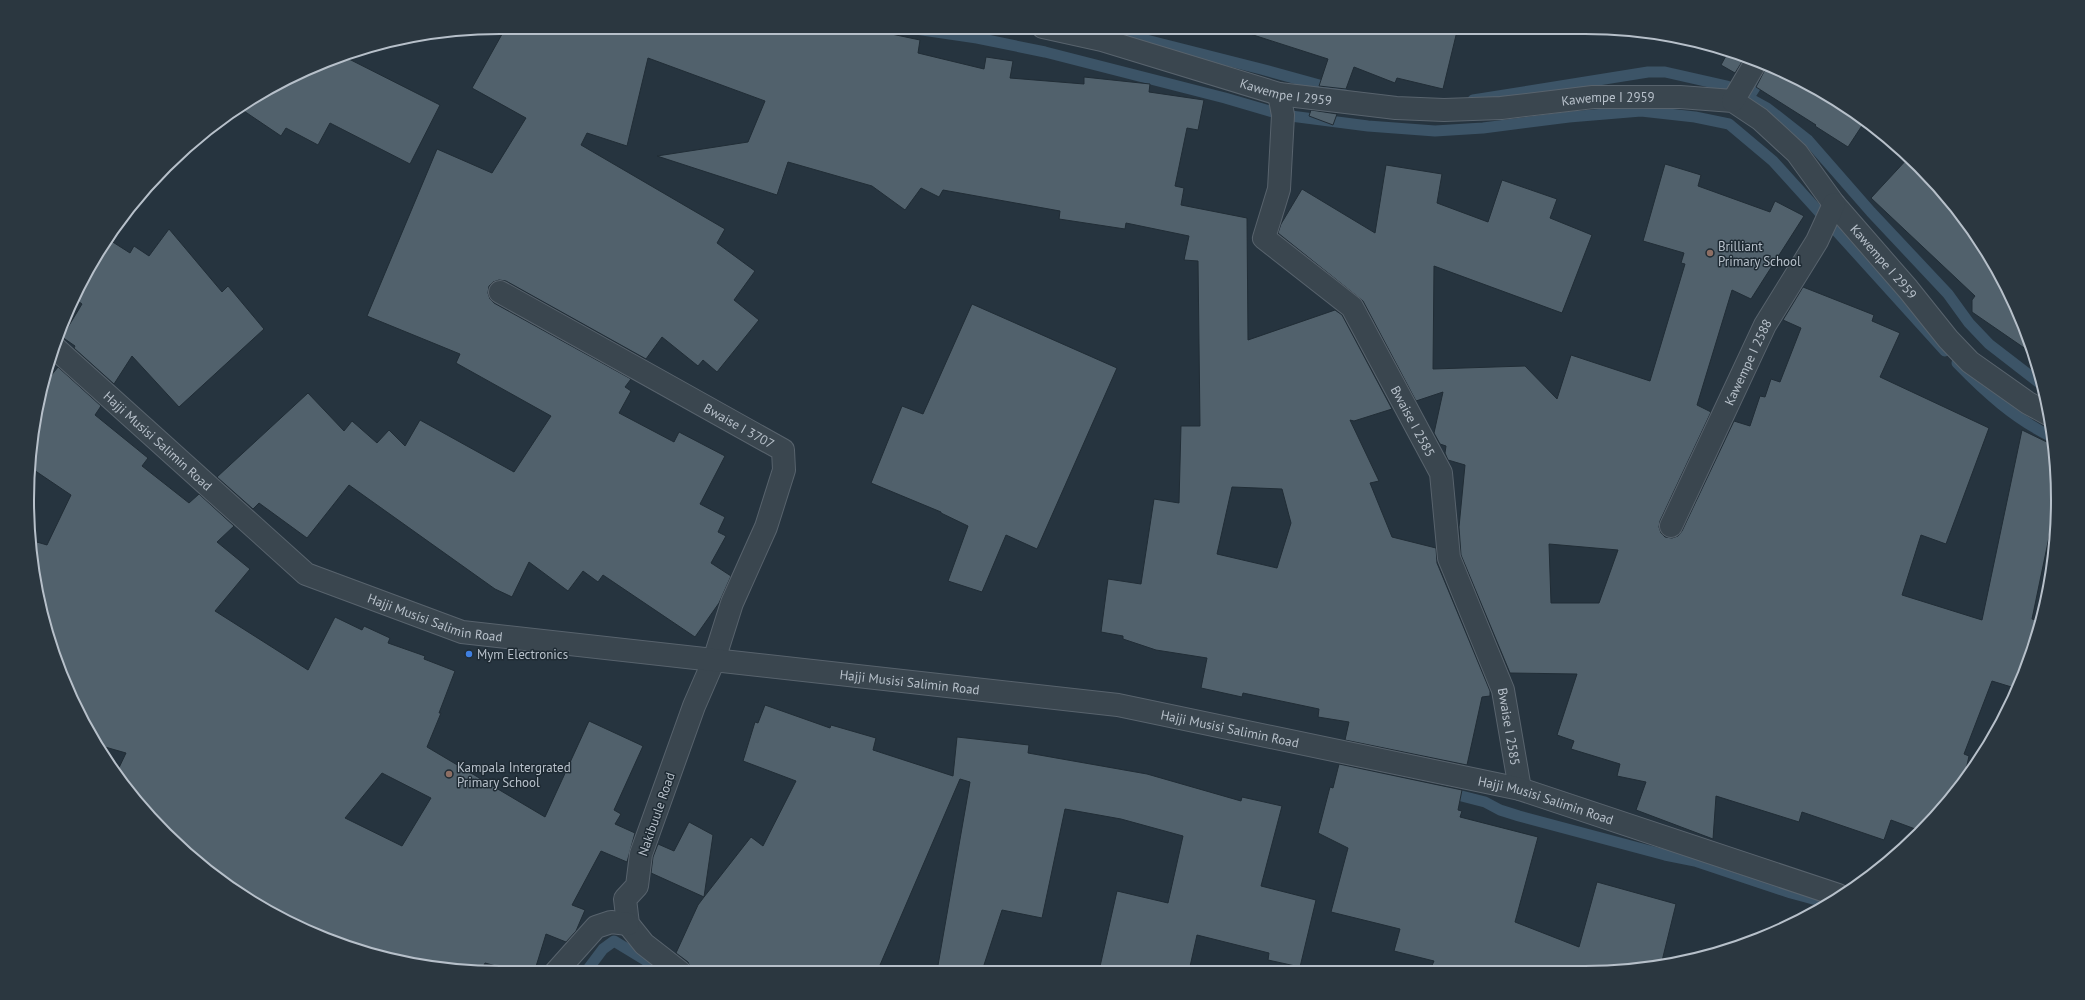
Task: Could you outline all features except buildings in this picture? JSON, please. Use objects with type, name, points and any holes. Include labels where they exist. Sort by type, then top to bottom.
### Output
[{"type":"street","name":"Kawempe I 2959","points":[[1075,34],[1102,40],[1279,94],[1396,108],[1444,110],[1501,108],[1593,97],[1680,97],[1733,101],[1760,119],[1797,154],[1834,204],[1908,289],[1948,339],[1970,362],[2028,403],[2042,411]]},
{"type":"street","points":[[1733,101],[1754,66]]},
{"type":"street","name":"Bwaise I 2585","points":[[1279,94],[1283,115],[1279,189],[1264,238],[1352,307],[1441,473],[1449,558],[1503,690],[1520,789]]},
{"type":"street","name":"Kawempe I 2588","points":[[1670,526],[1765,325],[1817,241],[1834,204]]},
{"type":"street","name":"Bwaise I 3707","points":[[500,292],[783,450],[784,470],[766,527],[732,604],[714,660]]},
{"type":"street","name":"Hajji Musisi Salimin Road","points":[[59,351],[306,574],[462,632],[1118,705],[1520,789],[1833,894]]},
{"type":"street","name":"Nakibuule Road","points":[[628,924],[625,899],[637,886],[640,854],[694,706],[714,660]]},
{"type":"street","points":[[561,966],[596,927],[611,922],[628,924],[644,944],[672,966]]},
{"type":"waterway","points":[[950,34],[1045,52],[1225,98],[1283,115],[1368,126],[1435,131],[1483,128],[1569,117],[1641,111],[1695,117],[1729,124],[1773,161],[1945,351]]},
{"type":"waterway","points":[[1123,34],[1341,91]]},
{"type":"waterway","points":[[1749,97],[1766,70]]},
{"type":"waterway","points":[[1473,100],[1648,72],[1665,72],[1727,86],[1767,108],[1808,140],[1871,212],[1948,294],[1969,323],[1989,344],[2035,380]]},
{"type":"waterway","points":[[1957,363],[2001,404],[2025,422],[2046,434]]},
{"type":"waterway","points":[[1446,792],[1485,802],[1500,810],[1519,816],[1665,855],[1695,861],[1791,893],[1822,901]]},
{"type":"waterway","points":[[590,966],[603,949],[614,941],[655,966]]},
{"type":"place","name":"Brilliant Primary School","points":[[1710,253]]},
{"type":"place","name":"Mym Electronics","points":[[469,654]]},
{"type":"place","name":"Kampala Intergrated Primary School","points":[[449,774]]}]
